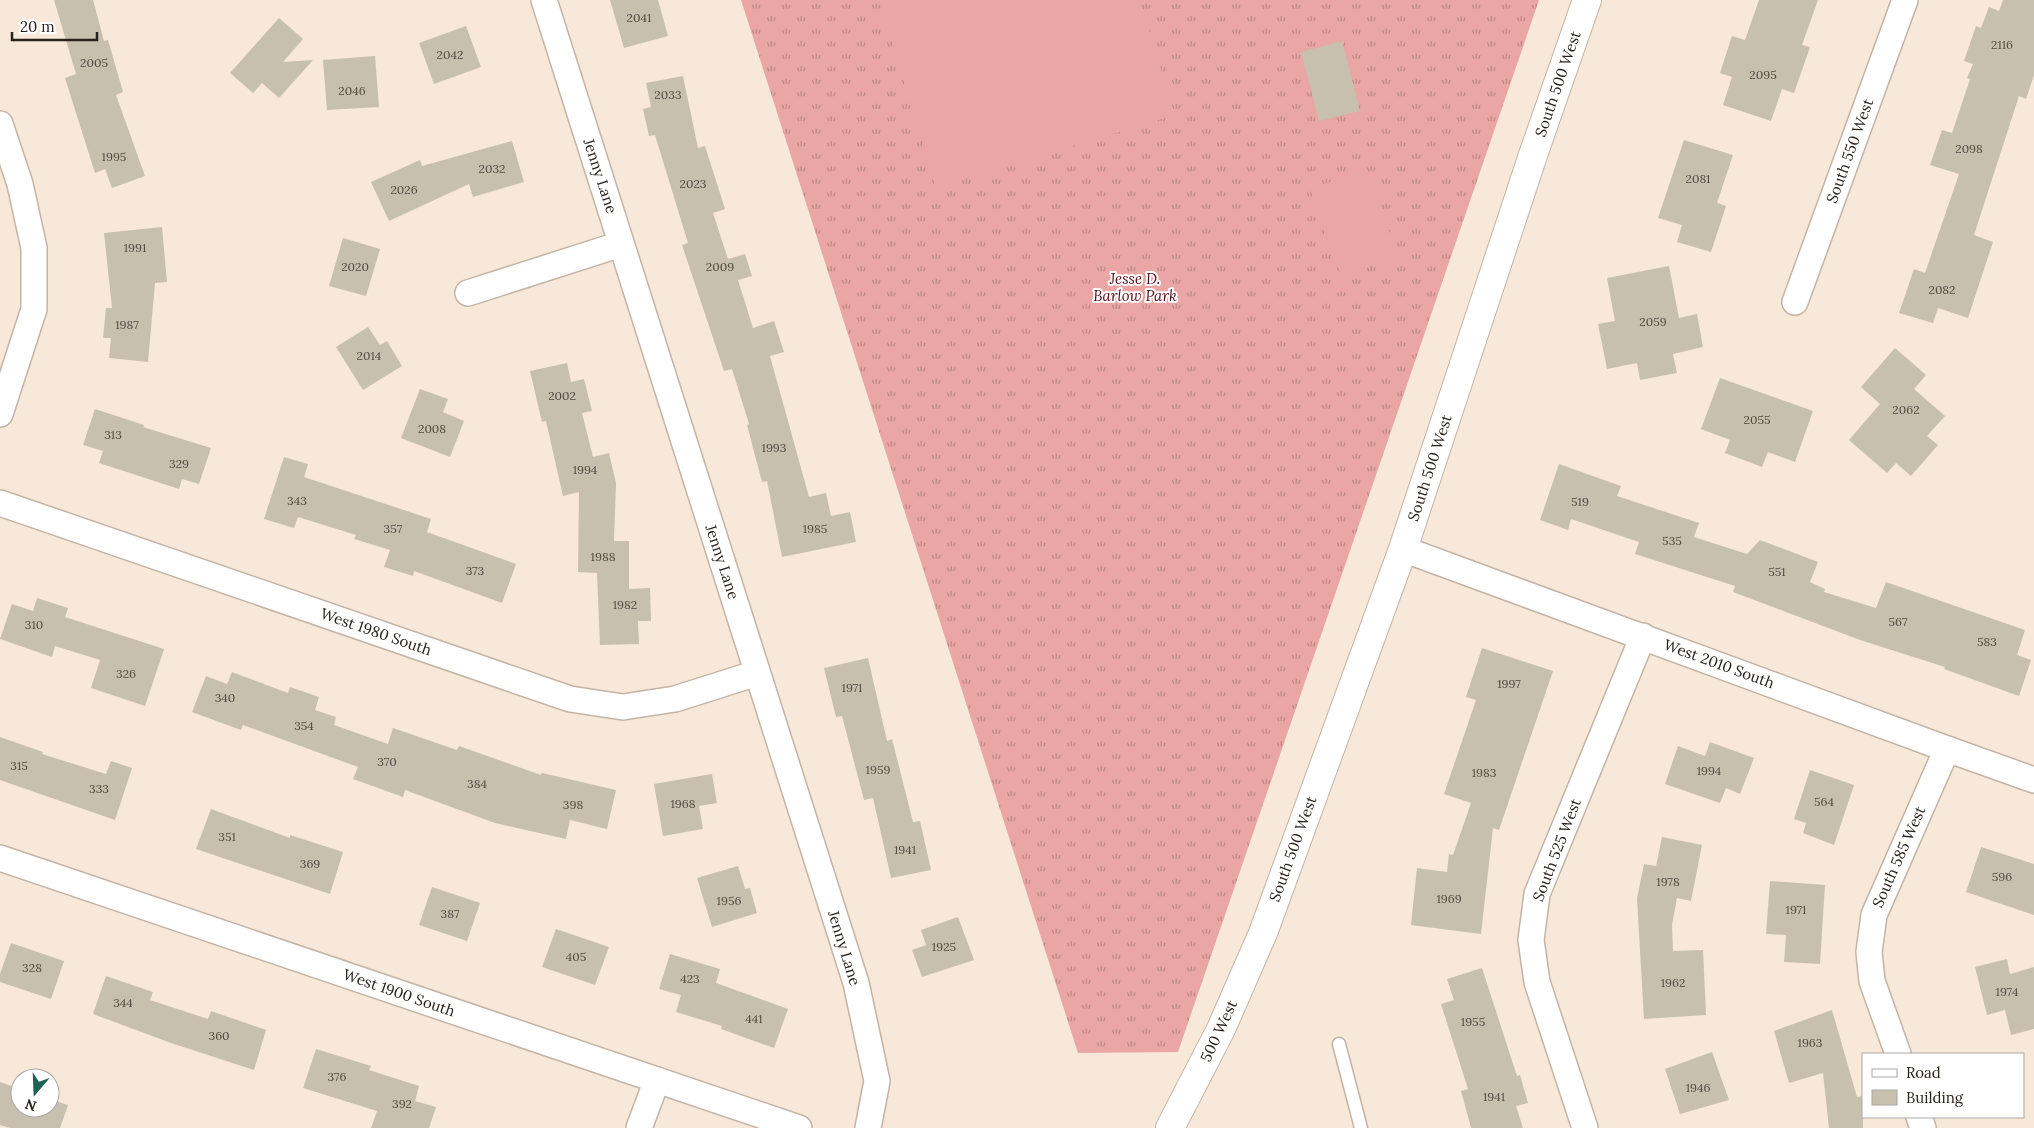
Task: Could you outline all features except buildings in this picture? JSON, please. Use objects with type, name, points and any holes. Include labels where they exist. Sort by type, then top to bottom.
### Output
[{"type":"street","name":"Jenny Lane","points":[[544,0],[856,983],[877,1081],[868,1128]]},
{"type":"street","name":"South 500 West","points":[[1263,933],[1403,549],[1534,152],[1587,0]]},
{"type":"street","name":"South 550 West","points":[[1795,302],[1905,0]]},
{"type":"street","points":[[0,124],[20,184],[34,248],[34,309],[0,414]]},
{"type":"street","points":[[468,294],[621,244]]},
{"type":"street","name":"West 1980 South","points":[[0,503],[570,699],[623,707],[674,699],[757,673]]},
{"type":"street","name":"West 2010 South","points":[[1403,549],[2034,780]]},
{"type":"street","name":"South 525 West","points":[[1585,1128],[1537,982],[1531,940],[1537,894],[1643,636]]},
{"type":"street","name":"South 585 West","points":[[1898,1053],[1872,981],[1869,952],[1874,915],[1947,749]]},
{"type":"street","name":"West 1900 South","points":[[0,858],[798,1128]]},
{"type":"street","name":"500 West","points":[[1170,1128],[1222,1029],[1263,933]]},
{"type":"street","points":[[639,1128],[657,1080]]},
{"type":"lane","points":[[1339,1044],[1360,1128]]},
{"type":"green space","name":"Jesse D. Barlow Park","points":[[741,0],[1539,0],[1178,1052],[1078,1053]]},
{"type":"green space","points":[[879,0],[1140,0],[1175,115],[936,187]]},
{"type":"green space","points":[[1367,169],[1398,256],[1341,275],[1310,189]]}]
